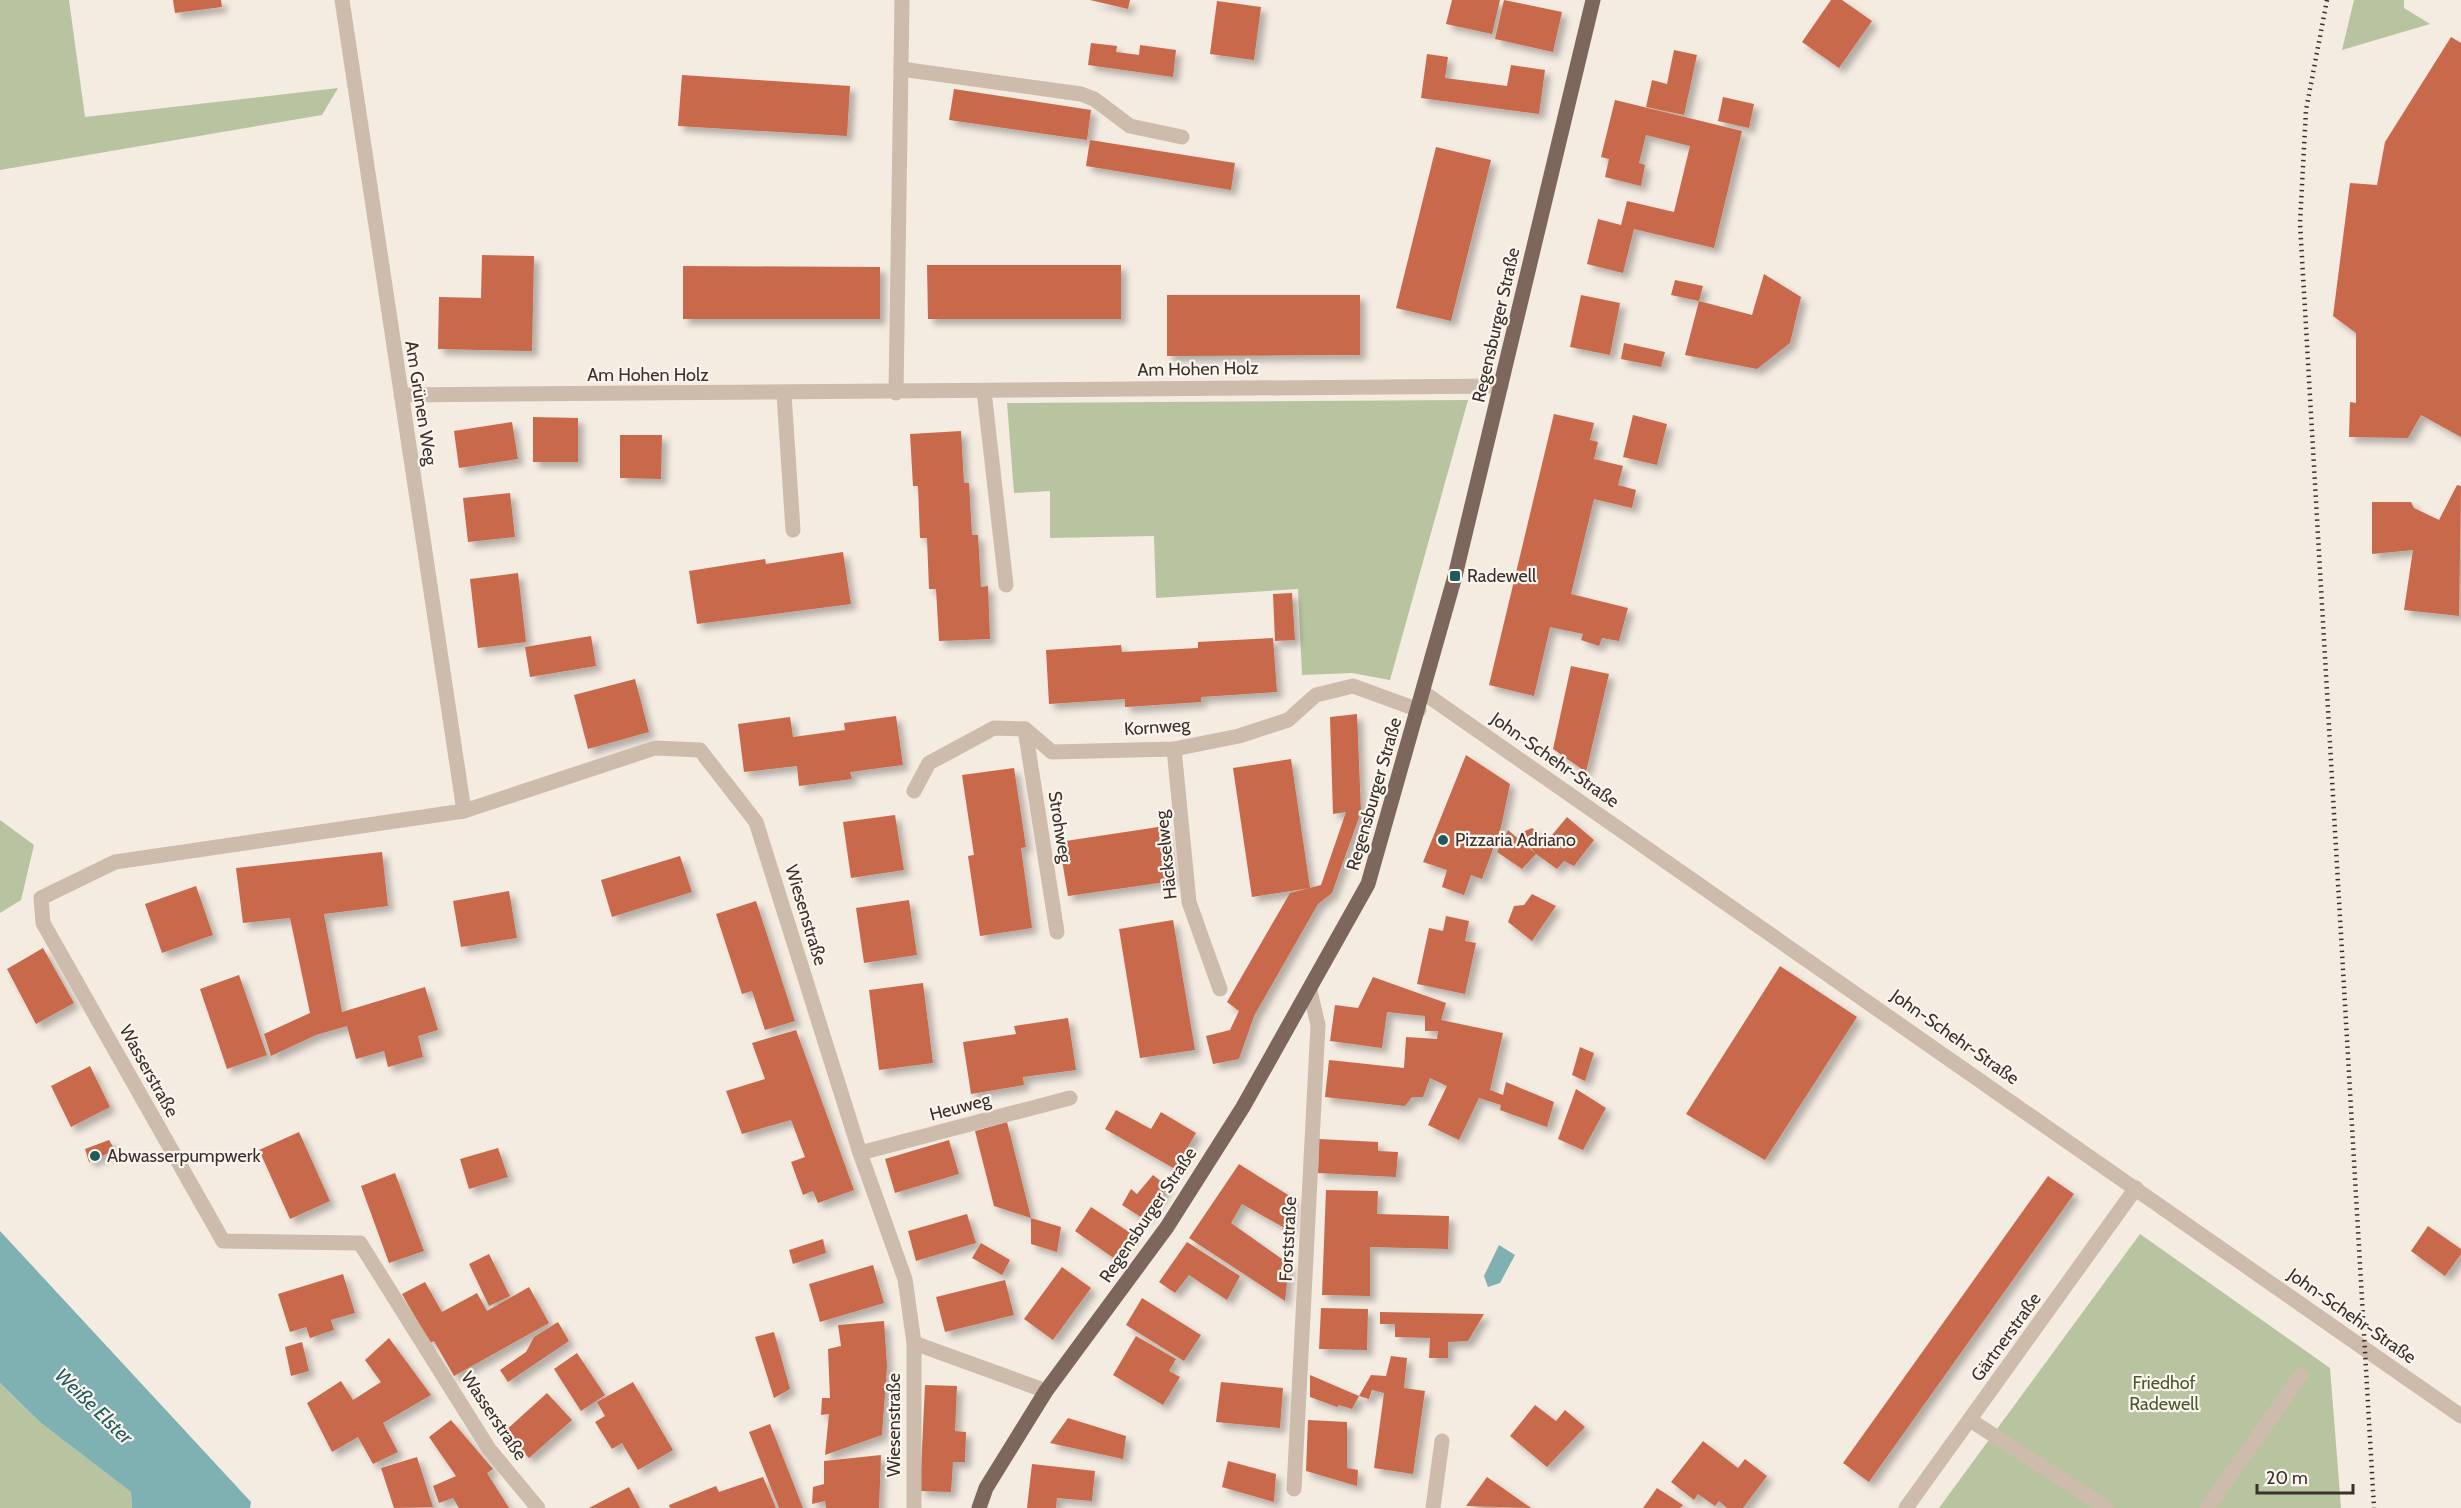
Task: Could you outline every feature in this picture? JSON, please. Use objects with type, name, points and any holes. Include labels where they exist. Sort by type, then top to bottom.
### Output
[{"type":"main road","name":"Regensburger Straße","points":[[979,1508],[986,1488],[1046,1391],[1167,1227],[1242,1107],[1310,991],[1368,884],[1424,693],[1501,386],[1593,0]]},
{"type":"street","name":"Am Grünen Weg","points":[[342,0],[464,812]]},
{"type":"street","points":[[896,393],[902,0]]},
{"type":"street","points":[[901,69],[1081,94],[1094,99],[1130,126],[1182,137]]},
{"type":"street","name":"Am Hohen Holz","points":[[401,395],[784,394],[1501,386]]},
{"type":"street","points":[[984,391],[1006,585]]},
{"type":"street","points":[[784,394],[794,530]]},
{"type":"street","name":"Kornweg","points":[[1025,729],[1052,752],[1174,749],[1239,736],[1288,720],[1316,695],[1353,686],[1419,710]]},
{"type":"street","name":"John-Schehr-Straße","points":[[1424,693],[2461,1416]]},
{"type":"street","points":[[914,791],[929,763],[994,728],[1025,729]]},
{"type":"street","name":"Strohweg","points":[[1025,729],[1057,932]]},
{"type":"street","name":"Wiesenstraße","points":[[464,812],[654,747],[700,750],[756,822],[860,1153],[905,1279],[914,1343],[914,1508]]},
{"type":"street","name":"Häckselweg","points":[[1174,749],[1190,902],[1220,989]]},
{"type":"street","name":"Wasserstraße","points":[[464,812],[115,862],[41,898],[43,923],[223,1241],[360,1243],[489,1449],[538,1508]]},
{"type":"street","name":"Forststraße","points":[[1294,1489],[1318,1024],[1310,991]]},
{"type":"street","name":"Heuweg","points":[[860,1153],[1070,1098]]},
{"type":"street","name":"Gärtnerstraße","points":[[1906,1508],[2136,1188]]},
{"type":"street","points":[[914,1343],[1046,1391]]},
{"type":"street","points":[[2207,1508],[2301,1375]]},
{"type":"street","points":[[1970,1420],[2106,1508]]},
{"type":"street","points":[[1433,1508],[1442,1441]]},
{"type":"green space","points":[[0,0],[69,0],[85,117],[338,88],[322,115],[0,170]]},
{"type":"green space","points":[[2354,0],[2404,0],[2404,8],[2430,24],[2342,50]]},
{"type":"green space","points":[[1468,400],[1390,680],[1352,673],[1302,675],[1298,589],[1156,598],[1154,536],[1050,538],[1050,491],[1014,493],[1007,403]]},
{"type":"green space","points":[[0,820],[34,845],[21,900],[0,913]]},
{"type":"green space","name":"Friedhof Radewell","points":[[2140,1234],[2330,1368],[2341,1508],[1939,1508]]},
{"type":"green space","points":[[0,1383],[41,1423],[131,1492],[132,1508],[0,1508]]},
{"type":"water","name":"Weiße Elster","points":[[0,1231],[251,1502],[250,1508],[132,1508],[131,1492],[41,1423],[0,1383]]},
{"type":"water","points":[[1499,1245],[1515,1255],[1500,1283],[1488,1287],[1484,1276]]},
{"type":"building","points":[[173,0],[221,0],[222,7],[175,13]]},
{"type":"building","points":[[1090,0],[1130,0],[1128,9]]},
{"type":"building","points":[[1452,0],[1500,0],[1492,34],[1446,24]]},
{"type":"building","points":[[1504,0],[1562,12],[1553,52],[1495,39]]},
{"type":"building","points":[[1831,0],[1842,0],[1872,21],[1839,68],[1802,42]]},
{"type":"building","points":[[1217,1],[1261,7],[1254,60],[1210,54]]},
{"type":"building","points":[[2451,37],[2461,43],[2461,437],[2421,415],[2408,438],[2349,437],[2350,402],[2356,403],[2356,333],[2333,316],[2350,183],[2377,185],[2385,142]]},
{"type":"building","points":[[1091,43],[1117,46],[1116,52],[1139,55],[1140,45],[1176,50],[1173,77],[1088,65]]},
{"type":"building","points":[[1674,50],[1697,55],[1684,115],[1646,107],[1652,80],[1667,84]]},
{"type":"building","points":[[1427,54],[1448,57],[1445,78],[1507,86],[1511,65],[1545,70],[1539,114],[1421,98]]},
{"type":"building","points":[[682,75],[850,86],[847,136],[678,126]]},
{"type":"building","points":[[954,89],[1091,110],[1087,140],[949,120]]},
{"type":"building","points":[[1723,97],[1754,104],[1749,128],[1718,121]]},
{"type":"building","points":[[1615,100],[1742,131],[1714,248],[1634,229],[1623,273],[1587,264],[1598,219],[1621,225],[1627,201],[1674,212],[1690,146],[1646,135],[1639,163],[1645,165],[1641,186],[1605,177],[1609,159],[1601,157]]},
{"type":"building","points":[[1090,140],[1235,163],[1231,190],[1086,166]]},
{"type":"building","points":[[1436,147],[1491,160],[1451,321],[1396,308]]},
{"type":"building","points":[[482,255],[534,256],[532,351],[438,349],[439,297],[481,298]]},
{"type":"building","points":[[927,265],[1121,265],[1121,319],[928,319]]},
{"type":"building","points":[[683,266],[880,267],[880,319],[683,319]]},
{"type":"building","points":[[1764,274],[1801,297],[1790,343],[1757,369],[1685,355],[1699,301],[1752,315]]},
{"type":"building","points":[[1675,280],[1703,286],[1699,301],[1671,295]]},
{"type":"building","points":[[1167,295],[1360,295],[1360,355],[1167,356]]},
{"type":"building","points":[[1581,295],[1620,303],[1610,355],[1570,347]]},
{"type":"building","points":[[1624,343],[1665,352],[1661,367],[1621,359]]},
{"type":"building","points":[[1554,414],[1594,423],[1590,440],[1598,442],[1594,459],[1623,466],[1618,485],[1636,490],[1632,508],[1594,499],[1571,594],[1628,608],[1619,641],[1602,638],[1599,646],[1581,640],[1583,634],[1550,627],[1534,696],[1489,685]]},
{"type":"building","points":[[1633,415],[1667,424],[1657,465],[1623,457]]},
{"type":"building","points":[[533,417],[578,418],[578,462],[533,462]]},
{"type":"building","points":[[512,422],[518,459],[459,468],[454,431]]},
{"type":"building","points":[[961,431],[964,483],[969,483],[972,535],[978,535],[981,587],[988,586],[990,639],[939,641],[936,589],[929,589],[927,538],[920,538],[918,486],[913,486],[910,434]]},
{"type":"building","points":[[620,435],[662,435],[661,479],[620,478]]},
{"type":"building","points":[[2457,485],[2461,486],[2459,616],[2404,610],[2413,550],[2372,554],[2372,502],[2411,502],[2414,508],[2439,520]]},
{"type":"building","points":[[510,493],[515,537],[468,542],[463,498]]},
{"type":"building","points":[[843,552],[851,604],[697,624],[689,571],[765,559],[766,564]]},
{"type":"building","points":[[518,573],[526,642],[478,648],[470,579]]},
{"type":"building","points":[[1292,593],[1295,640],[1275,641],[1273,594]]},
{"type":"building","points":[[591,636],[596,666],[530,677],[525,647]]},
{"type":"building","points":[[1273,638],[1277,692],[1201,697],[1201,702],[1125,707],[1125,699],[1049,704],[1046,650],[1121,645],[1122,652],[1198,648],[1198,642]]},
{"type":"building","points":[[1571,666],[1609,674],[1586,772],[1553,749]]},
{"type":"building","points":[[635,679],[649,732],[588,749],[574,695]]},
{"type":"building","points":[[1357,714],[1361,812],[1332,893],[1318,904],[1254,1016],[1239,1059],[1213,1064],[1206,1036],[1230,1030],[1239,1011],[1227,1002],[1290,893],[1321,885],[1346,812],[1333,814],[1330,717]]},
{"type":"building","points":[[896,716],[903,765],[850,772],[852,779],[799,786],[797,766],[744,772],[738,724],[790,717],[793,737],[845,730],[844,723]]},
{"type":"building","points":[[1466,755],[1510,784],[1501,827],[1482,879],[1471,875],[1464,895],[1442,887],[1447,870],[1423,862]]},
{"type":"building","points":[[1291,759],[1310,888],[1252,897],[1233,768]]},
{"type":"building","points":[[1014,768],[1026,847],[1021,848],[1032,928],[980,936],[968,856],[974,855],[962,775]]},
{"type":"building","points":[[895,815],[904,870],[851,878],[843,822]]},
{"type":"building","points":[[1567,817],[1594,840],[1574,866],[1564,861],[1557,869],[1536,854],[1518,834],[1532,828],[1547,841]]},
{"type":"building","points":[[1165,826],[1173,881],[1068,896],[1059,842]]},
{"type":"building","points":[[1508,830],[1536,854],[1522,869],[1497,852]]},
{"type":"building","points":[[382,852],[388,906],[324,914],[342,1012],[425,987],[438,1030],[418,1036],[423,1057],[388,1067],[384,1051],[356,1059],[347,1026],[316,1035],[271,1056],[264,1034],[310,1013],[290,918],[243,923],[236,868]]},
{"type":"building","points":[[680,856],[692,892],[612,917],[601,880]]},
{"type":"building","points":[[196,886],[213,935],[162,953],[145,904]]},
{"type":"building","points":[[509,891],[517,938],[461,947],[453,901]]},
{"type":"building","points":[[1532,894],[1556,906],[1532,941],[1508,922],[1514,906],[1524,905]]},
{"type":"building","points":[[909,900],[917,955],[864,963],[856,908]]},
{"type":"building","points":[[756,901],[795,1021],[765,1030],[752,991],[742,994],[716,914]]},
{"type":"building","points":[[1446,916],[1469,921],[1465,941],[1476,943],[1465,994],[1417,984],[1429,928],[1443,931]]},
{"type":"building","points":[[1173,920],[1195,1050],[1140,1058],[1119,929]]},
{"type":"building","points":[[43,948],[74,1003],[36,1024],[7,969]]},
{"type":"building","points":[[1780,966],[1857,1017],[1765,1160],[1686,1114]]},
{"type":"building","points":[[239,975],[267,1055],[227,1069],[200,989]]},
{"type":"building","points":[[1373,977],[1446,1003],[1441,1020],[1503,1033],[1490,1090],[1503,1095],[1506,1082],[1554,1102],[1547,1127],[1500,1110],[1501,1105],[1479,1098],[1459,1140],[1428,1125],[1447,1086],[1430,1078],[1423,1097],[1412,1097],[1405,1106],[1325,1097],[1329,1060],[1404,1068],[1406,1037],[1437,1039],[1438,1031],[1425,1031],[1425,1016],[1387,1012],[1382,1048],[1330,1041],[1335,1005],[1358,1008]]},
{"type":"building","points":[[923,983],[933,1063],[879,1070],[869,990]]},
{"type":"building","points":[[1068,1018],[1076,1070],[1023,1077],[1024,1085],[971,1094],[963,1042],[1016,1034],[1014,1026]]},
{"type":"building","points":[[796,1030],[854,1190],[818,1203],[813,1191],[803,1195],[791,1162],[805,1157],[791,1120],[742,1134],[726,1091],[765,1079],[752,1043]]},
{"type":"building","points":[[1580,1047],[1594,1053],[1585,1081],[1572,1075]]},
{"type":"building","points":[[90,1066],[110,1107],[71,1127],[51,1086]]},
{"type":"building","points":[[1576,1089],[1606,1108],[1583,1150],[1558,1139]]},
{"type":"building","points":[[1116,1110],[1151,1129],[1161,1112],[1196,1133],[1175,1169],[1105,1129]]},
{"type":"building","points":[[1007,1122],[1031,1218],[994,1206],[975,1131]]},
{"type":"building","points":[[299,1132],[330,1201],[290,1219],[259,1150]]},
{"type":"building","points":[[1319,1139],[1378,1142],[1378,1151],[1398,1152],[1396,1177],[1318,1173]]},
{"type":"building","name":"Abwasserpumpwerk","points":[[109,1140],[115,1150],[89,1162],[85,1149]]},
{"type":"building","points":[[949,1140],[959,1174],[895,1193],[885,1159]]},
{"type":"building","points":[[498,1148],[508,1177],[469,1189],[460,1159]]},
{"type":"building","points":[[1239,1164],[1293,1198],[1290,1231],[1242,1204],[1231,1223],[1289,1264],[1285,1301],[1189,1238]]},
{"type":"building","points":[[395,1173],[424,1251],[389,1263],[361,1186]]},
{"type":"building","points":[[1153,1175],[1167,1186],[1144,1219],[1122,1205],[1131,1189],[1137,1194]]},
{"type":"building","points":[[2048,1176],[2074,1194],[1869,1482],[1843,1463]]},
{"type":"building","points":[[1326,1190],[1378,1191],[1377,1214],[1449,1216],[1448,1249],[1370,1247],[1370,1296],[1322,1295]]},
{"type":"building","points":[[1091,1207],[1132,1234],[1115,1259],[1075,1231]]},
{"type":"building","points":[[967,1214],[976,1243],[916,1261],[908,1231]]},
{"type":"building","points":[[1031,1218],[1061,1227],[1057,1252],[1031,1244]]},
{"type":"building","points":[[2428,1226],[2461,1249],[2461,1254],[2445,1276],[2411,1251]]},
{"type":"building","points":[[823,1239],[826,1253],[793,1264],[789,1250]]},
{"type":"building","points":[[1187,1242],[1240,1276],[1227,1300],[1189,1275],[1175,1293],[1159,1282]]},
{"type":"building","points":[[981,1243],[1010,1260],[1002,1275],[972,1258]]},
{"type":"building","points":[[489,1254],[510,1296],[489,1306],[469,1264]]},
{"type":"building","points":[[873,1265],[884,1303],[820,1322],[809,1284]]},
{"type":"building","points":[[1062,1267],[1091,1288],[1053,1340],[1024,1319]]},
{"type":"building","points":[[343,1274],[355,1313],[331,1320],[334,1330],[310,1338],[306,1327],[290,1332],[278,1294]]},
{"type":"building","points":[[1005,1280],[1014,1315],[945,1332],[936,1297]]},
{"type":"building","points":[[425,1282],[442,1312],[477,1293],[487,1311],[529,1287],[549,1323],[454,1376],[434,1341],[430,1343],[402,1294]]},
{"type":"building","points":[[1142,1298],[1201,1335],[1184,1361],[1126,1325]]},
{"type":"building","points":[[1321,1308],[1368,1309],[1367,1350],[1319,1349]]},
{"type":"building","points":[[1380,1312],[1484,1314],[1468,1341],[1448,1342],[1448,1358],[1429,1358],[1430,1338],[1395,1337],[1395,1324],[1380,1324]]},
{"type":"building","points":[[884,1321],[887,1366],[882,1435],[825,1455],[829,1414],[821,1415],[822,1398],[830,1398],[828,1349],[841,1346],[838,1325]]},
{"type":"building","points":[[558,1322],[569,1341],[508,1382],[500,1370],[526,1352],[534,1337]]},
{"type":"building","points":[[774,1332],[790,1389],[774,1398],[755,1337]]},
{"type":"building","points":[[1136,1336],[1176,1359],[1169,1371],[1180,1377],[1163,1405],[1113,1375]]},
{"type":"building","points":[[389,1338],[431,1395],[383,1423],[398,1452],[373,1464],[358,1437],[332,1452],[307,1403],[341,1381],[353,1400],[381,1382],[365,1360]]},
{"type":"building","points":[[302,1342],[309,1371],[291,1376],[285,1347]]},
{"type":"building","points":[[577,1353],[605,1395],[581,1411],[554,1369]]},
{"type":"building","points":[[1391,1356],[1407,1358],[1404,1388],[1425,1391],[1413,1474],[1374,1468],[1384,1393],[1372,1390],[1369,1399],[1359,1396],[1371,1375],[1386,1376]]},
{"type":"building","points":[[1310,1375],[1359,1396],[1352,1409],[1339,1405],[1337,1407],[1310,1397]]},
{"type":"building","points":[[633,1382],[673,1450],[638,1470],[622,1443],[612,1449],[595,1422],[605,1416],[597,1402]]},
{"type":"building","points":[[1221,1382],[1283,1388],[1280,1428],[1216,1422]]},
{"type":"building","points":[[925,1385],[957,1386],[955,1431],[966,1432],[965,1462],[953,1462],[951,1492],[920,1491]]},
{"type":"building","points":[[547,1393],[572,1420],[529,1458],[504,1432]]},
{"type":"building","points":[[1535,1405],[1556,1421],[1565,1410],[1585,1427],[1547,1467],[1510,1436]]},
{"type":"building","points":[[1068,1418],[1126,1436],[1123,1459],[1050,1443]]},
{"type":"building","points":[[451,1420],[493,1469],[487,1473],[509,1508],[459,1508],[453,1498],[439,1503],[433,1486],[456,1476],[429,1437]]},
{"type":"building","points":[[1308,1420],[1347,1422],[1347,1468],[1358,1470],[1357,1486],[1306,1471]]},
{"type":"building","points":[[770,1424],[803,1508],[779,1508],[749,1432]]},
{"type":"building","points":[[1703,1441],[1738,1468],[1745,1459],[1767,1476],[1743,1508],[1727,1508],[1719,1501],[1715,1506],[1698,1494],[1694,1500],[1671,1482]]},
{"type":"building","points":[[881,1455],[879,1508],[826,1508],[825,1501],[812,1504],[813,1487],[824,1484],[824,1461]]},
{"type":"building","points":[[417,1457],[433,1507],[394,1508],[381,1468]]},
{"type":"building","points":[[1228,1461],[1276,1474],[1274,1502],[1222,1487]]},
{"type":"building","points":[[1032,1464],[1095,1471],[1092,1501],[1057,1498],[1056,1508],[1027,1508]]},
{"type":"building","points":[[763,1477],[776,1508],[670,1508],[669,1505],[716,1486],[719,1492]]},
{"type":"building","points":[[1487,1477],[1531,1508],[1466,1506]]},
{"type":"building","points":[[629,1487],[640,1508],[589,1508]]},
{"type":"building","points":[[1657,1488],[1683,1505],[1680,1508],[1643,1508]]},
{"type":"railway","points":[[2327,0],[2306,110],[2300,223],[2374,1508]]},
{"type":"place","name":"Radewell","points":[[1455,576]]},
{"type":"place","name":"Pizzaria Adriano","points":[[1443,840]]},
{"type":"place","name":"Abwasserpumpwerk","points":[[95,1156]]}]
